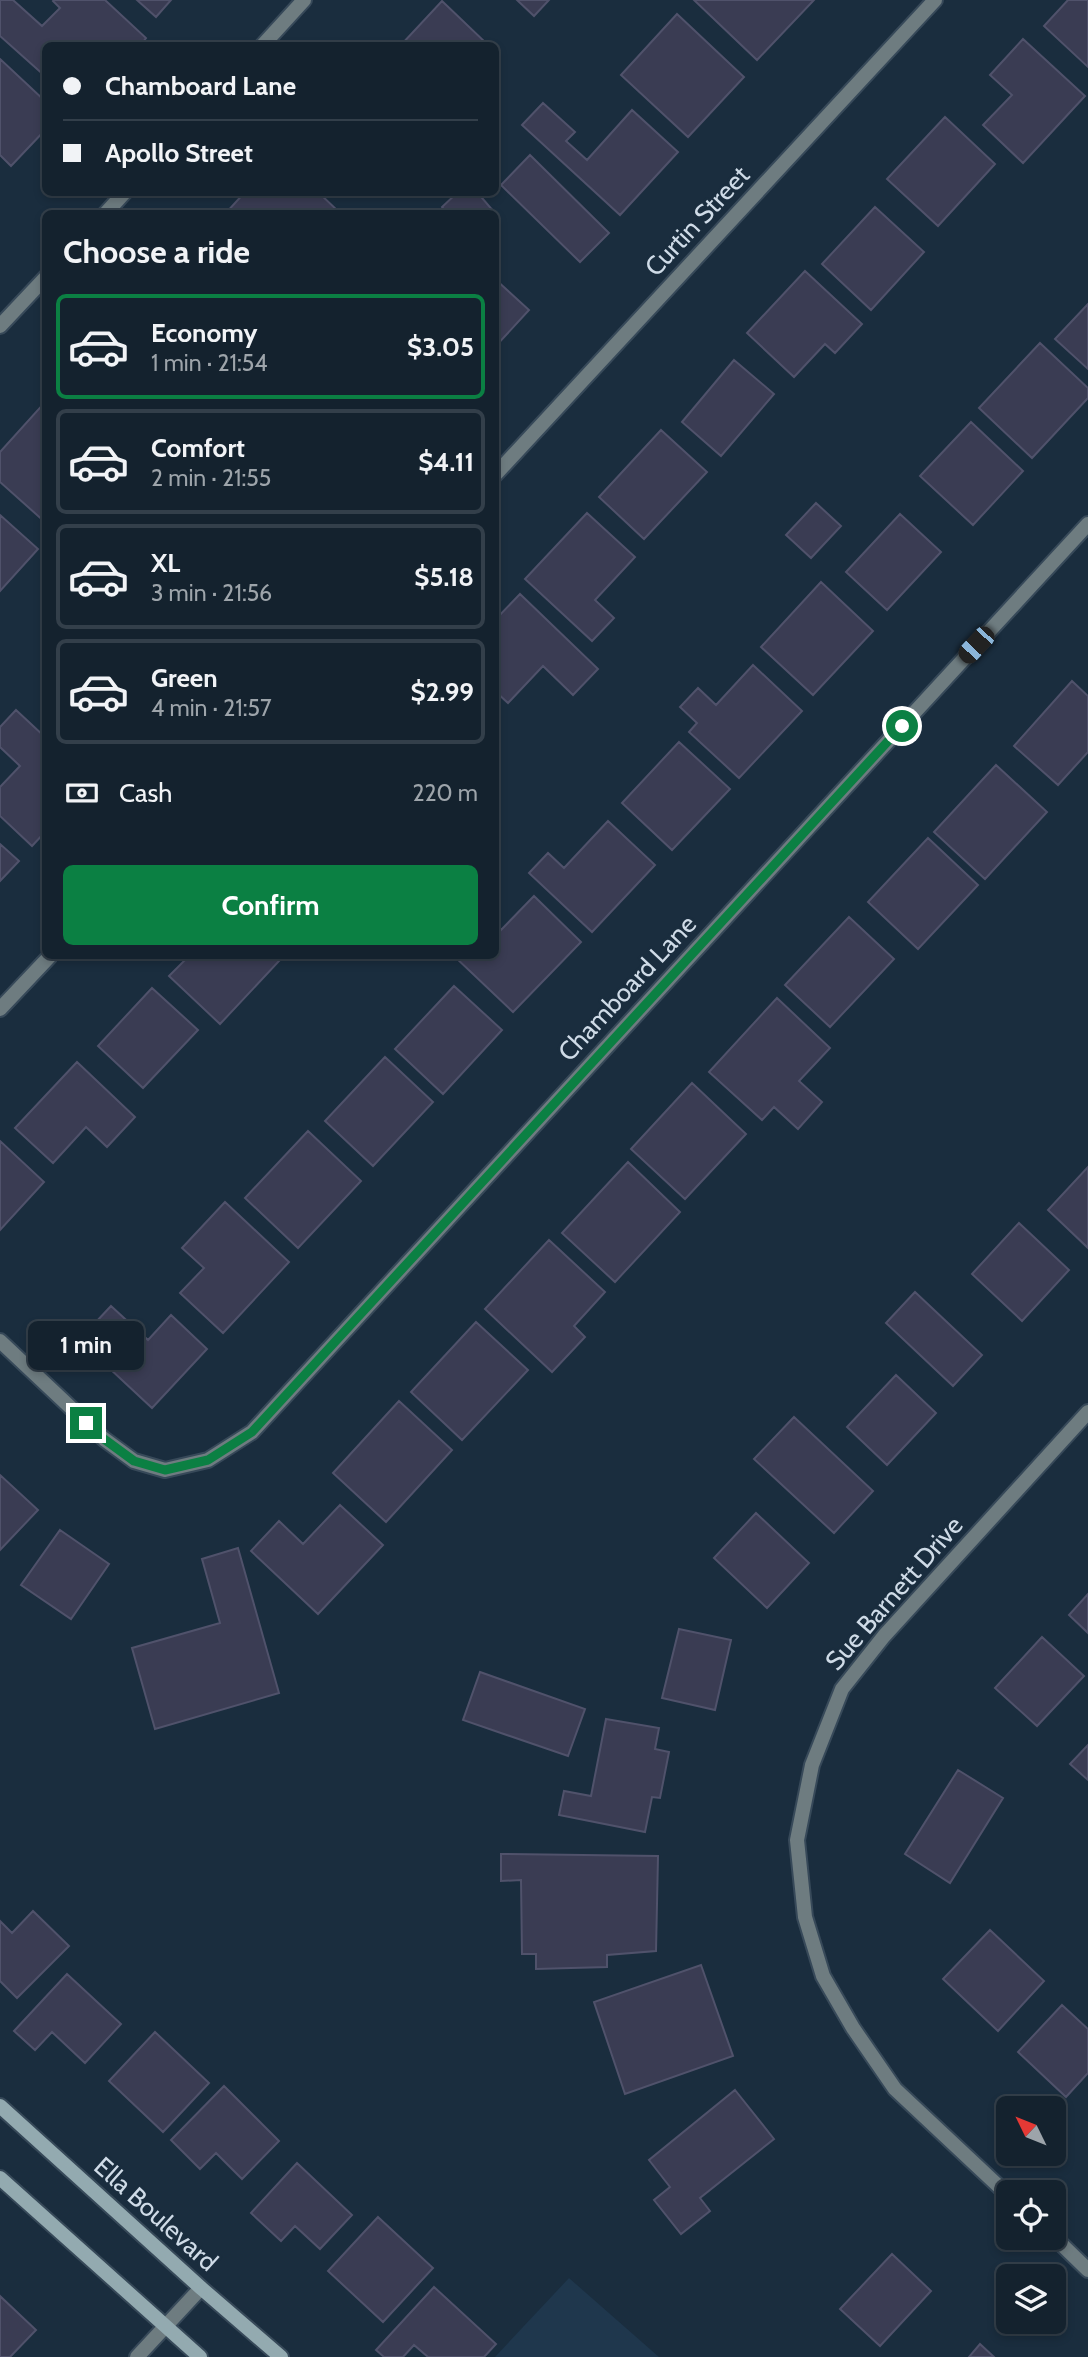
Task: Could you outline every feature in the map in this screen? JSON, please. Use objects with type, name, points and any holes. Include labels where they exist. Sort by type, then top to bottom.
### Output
[{"type":"main road","name":"Ella Boulevard","points":[[0,2106],[281,2357]]},
{"type":"main road","points":[[0,2178],[200,2357]]},
{"type":"street","points":[[265,42],[304,0]]},
{"type":"street","name":"Curtin Street","points":[[499,471],[935,0]]},
{"type":"street","points":[[109,210],[121,196]]},
{"type":"street","points":[[0,326],[42,281]]},
{"type":"street","name":"Chamboard Lane","points":[[0,1340],[104,1439],[134,1461],[165,1470],[188,1465],[208,1460],[252,1432],[1088,524]]},
{"type":"street","points":[[0,1009],[47,959]]},
{"type":"street","name":"Sue Barnett Drive","points":[[996,2184],[895,2089],[853,2028],[823,1976],[805,1917],[797,1840],[812,1765],[842,1689],[884,1636],[1088,1412]]},
{"type":"street","points":[[1066,2249],[1088,2270]]},
{"type":"street","points":[[138,2357],[201,2288]]},
{"type":"shaded area","points":[[569,2278],[659,2357],[495,2357]]},
{"type":"building","points":[[0,0],[13,0],[42,26],[60,8],[54,0],[105,0],[146,38],[143,42],[42,42],[42,73],[0,36]]},
{"type":"building","points":[[137,0],[171,0],[156,17]]},
{"type":"building","points":[[517,0],[549,0],[534,16]]},
{"type":"building","points":[[694,0],[814,0],[757,60]]},
{"type":"building","points":[[1068,0],[1088,0],[1088,67],[1044,26]]},
{"type":"building","points":[[442,1],[485,42],[404,42]]},
{"type":"building","points":[[677,14],[744,77],[688,137],[621,75]]},
{"type":"building","points":[[1023,39],[1085,96],[1023,163],[983,125],[1012,95],[990,75]]},
{"type":"building","points":[[0,59],[42,98],[42,133],[11,166],[0,155]]},
{"type":"building","points":[[543,103],[575,132],[566,141],[587,160],[632,110],[678,152],[620,215],[522,125]]},
{"type":"building","points":[[945,117],[995,164],[938,226],[887,179]]},
{"type":"building","points":[[530,155],[609,233],[580,262],[501,185]]},
{"type":"building","points":[[241,196],[322,196],[337,210],[229,210]]},
{"type":"building","points":[[454,196],[480,196],[492,210],[445,210],[442,207]]},
{"type":"building","points":[[875,207],[924,252],[871,310],[822,264]]},
{"type":"building","points":[[805,271],[862,324],[835,353],[825,344],[794,377],[747,333]]},
{"type":"building","points":[[499,283],[529,310],[499,343]]},
{"type":"building","points":[[1088,304],[1088,369],[1055,339]]},
{"type":"building","points":[[1040,343],[1088,388],[1088,398],[1032,458],[979,408]]},
{"type":"building","points":[[734,360],[774,394],[721,456],[682,422]]},
{"type":"building","points":[[42,405],[42,519],[0,482],[0,452]]},
{"type":"building","points":[[971,422],[1023,471],[973,525],[920,476]]},
{"type":"building","points":[[661,430],[707,472],[644,539],[599,497]]},
{"type":"building","points":[[816,503],[841,526],[811,558],[786,535]]},
{"type":"building","points":[[587,513],[635,557],[595,600],[614,618],[592,641],[525,579]]},
{"type":"building","points":[[900,514],[941,552],[887,610],[846,572]]},
{"type":"building","points":[[0,515],[38,549],[0,591]]},
{"type":"building","points":[[821,582],[873,631],[813,695],[761,647]]},
{"type":"building","points":[[520,594],[598,669],[573,695],[543,666],[508,703],[499,695],[499,616]]},
{"type":"building","points":[[753,665],[802,711],[739,778],[689,732],[697,723],[680,707],[698,688],[716,705]]},
{"type":"building","points":[[1072,681],[1088,696],[1088,752],[1058,785],[1014,746]]},
{"type":"building","points":[[16,710],[42,734],[42,835],[32,846],[0,816],[0,787],[20,766],[0,747],[0,727]]},
{"type":"building","points":[[679,742],[730,789],[672,850],[622,803]]},
{"type":"building","points":[[996,765],[1047,812],[985,879],[934,832]]},
{"type":"building","points":[[608,821],[655,865],[592,932],[529,873],[548,853],[564,868]]},
{"type":"building","points":[[928,838],[978,885],[918,949],[868,902]]},
{"type":"building","points":[[0,844],[19,861],[0,881]]},
{"type":"building","points":[[534,896],[581,942],[513,1012],[457,959],[499,959],[499,928],[501,930]]},
{"type":"building","points":[[849,917],[894,959],[830,1027],[785,985]]},
{"type":"building","points":[[186,959],[280,960],[220,1024],[169,976]]},
{"type":"building","points":[[454,986],[502,1030],[443,1094],[395,1049]]},
{"type":"building","points":[[152,988],[198,1030],[143,1088],[98,1046]]},
{"type":"building","points":[[777,998],[830,1048],[799,1081],[822,1102],[798,1129],[774,1107],[762,1120],[709,1072]]},
{"type":"building","points":[[385,1057],[433,1102],[373,1166],[325,1121]]},
{"type":"building","points":[[77,1062],[135,1117],[107,1147],[86,1127],[53,1163],[15,1128]]},
{"type":"building","points":[[692,1083],[746,1134],[685,1199],[631,1149]]},
{"type":"building","points":[[308,1131],[361,1181],[298,1248],[245,1198]]},
{"type":"building","points":[[0,1141],[44,1182],[0,1230]]},
{"type":"building","points":[[628,1162],[680,1212],[615,1282],[562,1233]]},
{"type":"building","points":[[1088,1167],[1088,1248],[1048,1210]]},
{"type":"building","points":[[225,1202],[289,1262],[223,1333],[180,1293],[204,1268],[182,1248]]},
{"type":"building","points":[[1019,1223],[1069,1270],[1022,1321],[972,1274]]},
{"type":"building","points":[[549,1240],[605,1292],[574,1326],[585,1337],[552,1372],[485,1309]]},
{"type":"building","points":[[915,1292],[982,1355],[953,1386],[886,1323]]},
{"type":"building","points":[[111,1306],[148,1340],[171,1315],[207,1349],[152,1408],[79,1340]]},
{"type":"building","points":[[476,1322],[528,1370],[462,1440],[411,1392]]},
{"type":"building","points":[[896,1375],[936,1413],[887,1465],[847,1427]]},
{"type":"building","points":[[399,1401],[452,1450],[386,1522],[333,1473]]},
{"type":"building","points":[[794,1417],[873,1491],[834,1533],[754,1459]]},
{"type":"building","points":[[0,1475],[38,1510],[0,1550]]},
{"type":"building","points":[[340,1505],[383,1545],[318,1614],[251,1551],[279,1521],[303,1544]]},
{"type":"building","points":[[756,1513],[809,1563],[767,1608],[714,1558]]},
{"type":"building","points":[[60,1530],[109,1564],[71,1619],[21,1585]]},
{"type":"building","points":[[238,1548],[279,1693],[155,1729],[132,1648],[220,1623],[202,1559]]},
{"type":"building","points":[[1088,1594],[1088,1633],[1069,1615]]},
{"type":"building","points":[[679,1629],[731,1640],[715,1710],[662,1698]]},
{"type":"building","points":[[1042,1637],[1084,1676],[1037,1726],[995,1688]]},
{"type":"building","points":[[480,1672],[585,1709],[568,1756],[463,1720]]},
{"type":"building","points":[[606,1719],[659,1728],[655,1749],[669,1752],[660,1798],[652,1797],[645,1832],[559,1815],[564,1791],[591,1796]]},
{"type":"building","points":[[1088,1745],[1088,1780],[1070,1764]]},
{"type":"building","points":[[958,1770],[1003,1798],[950,1883],[905,1854]]},
{"type":"building","points":[[501,1854],[658,1856],[656,1951],[607,1955],[607,1967],[536,1969],[536,1954],[522,1954],[521,1880],[501,1881]]},
{"type":"building","points":[[33,1911],[69,1946],[17,1998],[0,1981],[0,1921],[12,1933]]},
{"type":"building","points":[[990,1930],[1044,1981],[998,2031],[943,1979]]},
{"type":"building","points":[[701,1965],[733,2056],[625,2094],[594,2002]]},
{"type":"building","points":[[67,1974],[121,2024],[85,2063],[52,2032],[35,2050],[14,2031]]},
{"type":"building","points":[[1062,2005],[1088,2029],[1088,2073],[1066,2097],[1018,2052]]},
{"type":"building","points":[[155,2032],[209,2083],[163,2132],[109,2081]]},
{"type":"building","points":[[224,2086],[279,2141],[242,2179],[216,2153],[200,2169],[171,2140]]},
{"type":"building","points":[[735,2090],[774,2139],[700,2198],[710,2211],[681,2234],[654,2200],[670,2187],[649,2160]]},
{"type":"building","points":[[297,2163],[352,2215],[320,2249],[295,2226],[281,2241],[251,2213]]},
{"type":"building","points":[[378,2217],[433,2268],[383,2322],[328,2271]]},
{"type":"building","points":[[892,2254],[931,2291],[880,2346],[840,2309]]},
{"type":"building","points":[[434,2287],[496,2344],[484,2357],[428,2357],[414,2345],[403,2357],[384,2357],[376,2350]]},
{"type":"building","points":[[0,2296],[36,2330],[10,2357],[0,2357]]},
{"type":"building","points":[[980,2344],[994,2357],[969,2357]]},
{"type":"route","points":[[86,1423],[134,1461],[165,1470],[208,1460],[252,1432],[902,726]]}]
